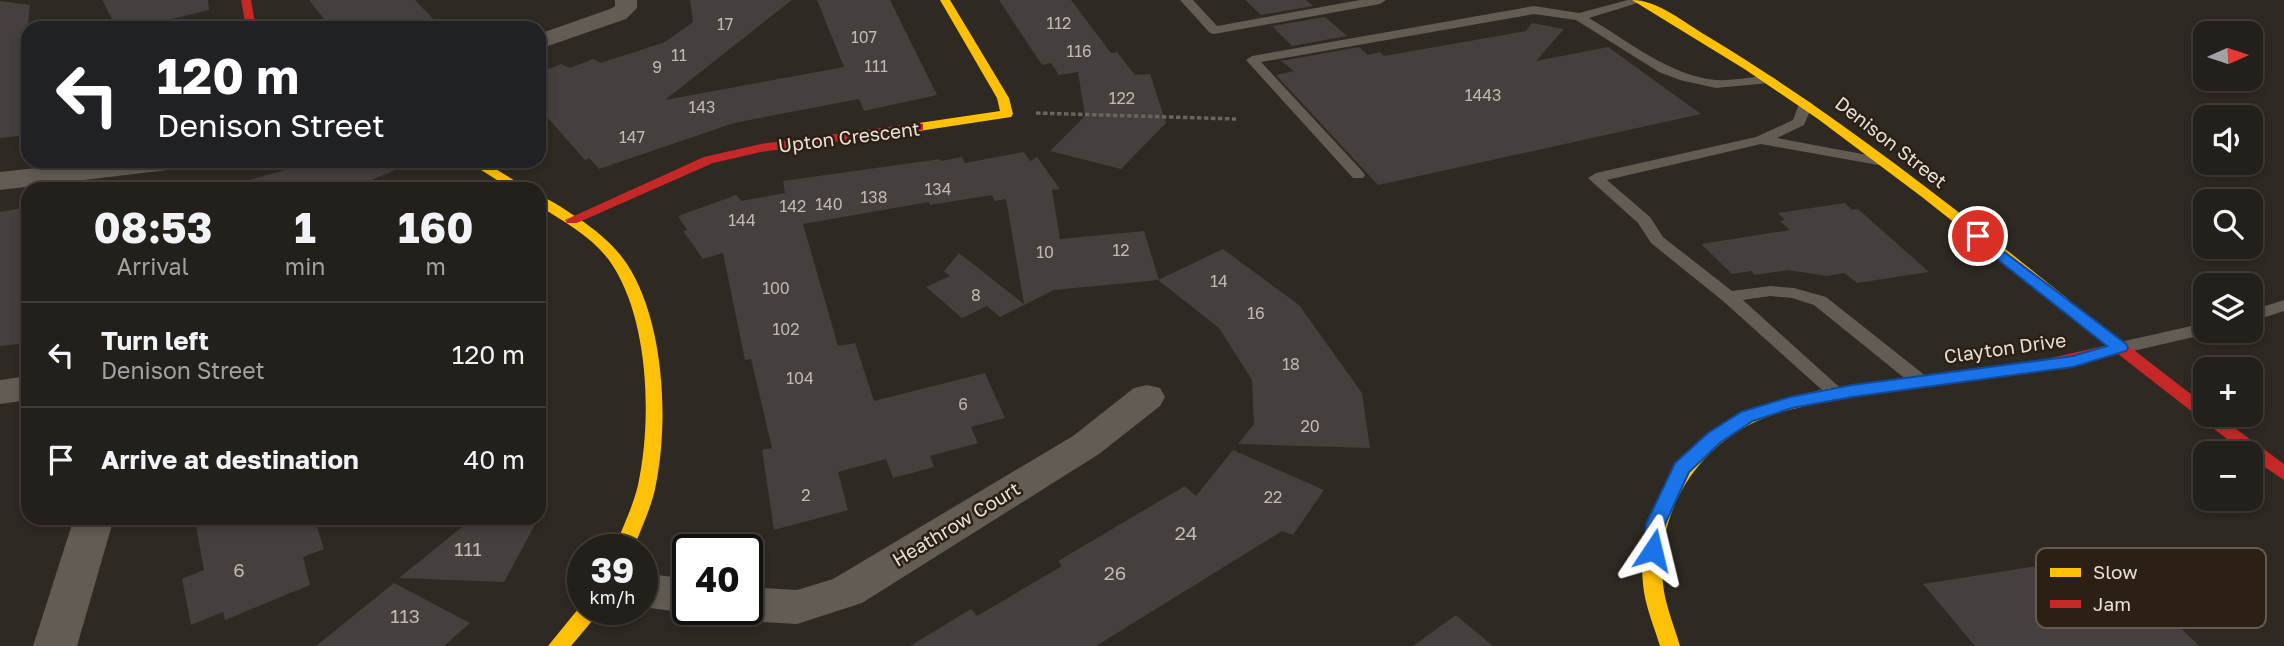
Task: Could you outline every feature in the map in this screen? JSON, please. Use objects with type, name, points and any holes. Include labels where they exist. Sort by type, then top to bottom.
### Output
[{"type":"street","points":[[246,0],[250,21]]},
{"type":"street","points":[[546,40],[618,14],[626,8],[626,0]]},
{"type":"street","points":[[945,0],[1003,98],[1007,114]]},
{"type":"street","name":"Denison Street","points":[[1637,0],[1769,79],[1888,163],[2193,404]]},
{"type":"street","name":"Upton Crescent","points":[[572,220],[709,160],[761,148],[960,123],[1007,114]]},
{"type":"street","points":[[0,181],[114,168]]},
{"type":"street","points":[[486,168],[509,182]]},
{"type":"street","points":[[546,204],[572,220],[605,246],[623,268],[637,300],[653,396],[653,438],[648,484],[629,534]]},
{"type":"street","name":"Clayton Drive","points":[[1670,646],[1652,575],[1655,524],[1682,468],[1714,437],[1747,416],[1790,403],[1920,381],[2073,361],[2120,348]]},
{"type":"street","points":[[0,391],[21,389]]},
{"type":"street","name":"Heathrow Court","points":[[763,605],[797,607],[846,591],[1086,444],[1147,397]]},
{"type":"street","name":"Denison Street","points":[[2223,427],[2284,473]]},
{"type":"street","points":[[55,646],[92,525]]},
{"type":"street","points":[[558,646],[576,625]]},
{"type":"lane","points":[[1186,0],[1214,30],[1380,0]]},
{"type":"lane","points":[[1579,17],[1637,0]]},
{"type":"lane","points":[[1358,175],[1252,60],[1534,10],[1579,17],[1664,69],[1685,77],[1716,84],[1769,79]]},
{"type":"lane","points":[[1806,104],[1799,122],[1761,140],[1597,178],[1644,220],[1657,240],[1728,297],[1838,394]]},
{"type":"lane","points":[[1761,140],[1833,150],[1888,163]]},
{"type":"lane","points":[[1728,297],[1770,290],[1794,293],[1819,301],[1920,381]]},
{"type":"lane","points":[[2263,312],[2284,305]]},
{"type":"lane","points":[[2120,348],[2193,332]]},
{"type":"path","points":[[1007,114],[1042,112],[1236,120]]},
{"type":"building","points":[[102,0],[208,0],[209,10],[163,21],[113,21]]},
{"type":"building","points":[[309,0],[415,0],[435,21],[326,21]]},
{"type":"building","points":[[690,0],[792,0],[665,100],[844,67],[817,0],[890,0],[937,95],[864,111],[859,99],[734,123],[599,169],[589,158],[585,160],[546,116],[546,70],[561,64],[570,68],[593,59],[601,63],[665,42],[693,22]]},
{"type":"building","points":[[999,0],[1071,0],[1111,53],[1117,52],[1135,75],[1150,74],[1166,123],[1121,169],[1050,151],[1085,116],[1078,72],[1059,75],[1051,63],[1042,65]]},
{"type":"building","points":[[1245,0],[1306,0],[1313,6],[1261,15]]},
{"type":"building","points":[[0,1],[30,5],[28,21],[21,21],[21,136],[0,138]]},
{"type":"building","points":[[1325,17],[1347,36],[1292,46],[1272,26]]},
{"type":"building","points":[[1532,23],[1564,29],[1536,61],[1608,47],[1701,114],[1378,185],[1276,75],[1294,71],[1281,61],[1359,47],[1368,55],[1380,52],[1384,56],[1526,31]]},
{"type":"building","points":[[1024,152],[1030,161],[1037,157],[1060,189],[1052,190],[1060,239],[1144,231],[1159,280],[1054,290],[1000,317],[987,306],[962,318],[926,287],[950,276],[944,271],[959,253],[1024,304],[1006,199],[995,201],[992,195],[930,205],[929,202],[803,224],[838,346],[855,343],[874,401],[985,373],[1005,418],[971,427],[978,443],[930,456],[934,467],[893,478],[886,459],[838,472],[848,510],[774,530],[762,450],[772,448],[751,359],[745,360],[723,253],[703,259],[683,231],[687,230],[678,216],[736,195],[741,201],[785,193],[783,181],[940,159],[962,157],[965,163]]},
{"type":"building","points":[[292,168],[400,168],[367,182],[246,181]]},
{"type":"building","points":[[1845,203],[1852,210],[1858,209],[1929,272],[1857,283],[1844,273],[1827,276],[1788,270],[1755,275],[1751,271],[1732,274],[1701,244],[1790,230],[1780,221],[1785,220],[1778,213]]},
{"type":"building","points":[[21,208],[21,344],[0,346],[0,212]]},
{"type":"building","points":[[1223,249],[1299,305],[1362,393],[1370,448],[1238,444],[1254,424],[1252,380],[1219,328],[1158,280]]},
{"type":"building","points":[[1233,450],[1324,490],[1293,535],[1282,531],[1096,646],[910,646],[971,609],[977,616],[1062,566],[1058,561],[1185,486],[1196,496]]},
{"type":"building","points":[[316,525],[324,549],[303,557],[310,585],[225,620],[223,612],[191,625],[182,579],[204,570],[196,526]]},
{"type":"building","points":[[465,525],[535,525],[504,582],[399,578]]},
{"type":"building","points":[[2036,566],[2036,628],[2181,628],[2199,646],[1975,646],[1923,584]]},
{"type":"building","points":[[394,583],[470,623],[444,646],[316,646]]},
{"type":"building","points":[[1456,615],[1493,646],[1413,646]]},
{"type":"traffic: slow","points":[[919,127],[1007,114],[1003,98],[945,0]]},
{"type":"traffic: slow","points":[[1637,0],[1732,56],[1823,117],[1927,194],[2063,302]]},
{"type":"traffic: slow","points":[[486,168],[509,182]]},
{"type":"traffic: slow","points":[[546,205],[584,229],[613,256],[632,288],[641,314],[652,373],[653,434],[645,493],[629,534]]},
{"type":"traffic: slow","points":[[1670,646],[1656,600],[1652,566],[1661,514],[1673,486],[1688,463],[1727,429],[1776,407],[1832,394]]},
{"type":"traffic: slow","points":[[558,646],[576,625]]},
{"type":"traffic: jam","points":[[246,0],[250,21]]},
{"type":"traffic: jam","points":[[572,220],[709,160],[761,148],[919,127]]},
{"type":"traffic: jam","points":[[2063,302],[2193,405]]},
{"type":"traffic: jam","points":[[1832,394],[2029,368],[2120,348]]},
{"type":"traffic: jam","points":[[2222,427],[2284,473]]},
{"type":"route","points":[[1653,550],[1655,524],[1682,468],[1714,437],[1747,416],[1790,403],[1852,391],[2073,361],[2120,348],[1978,236]]}]
